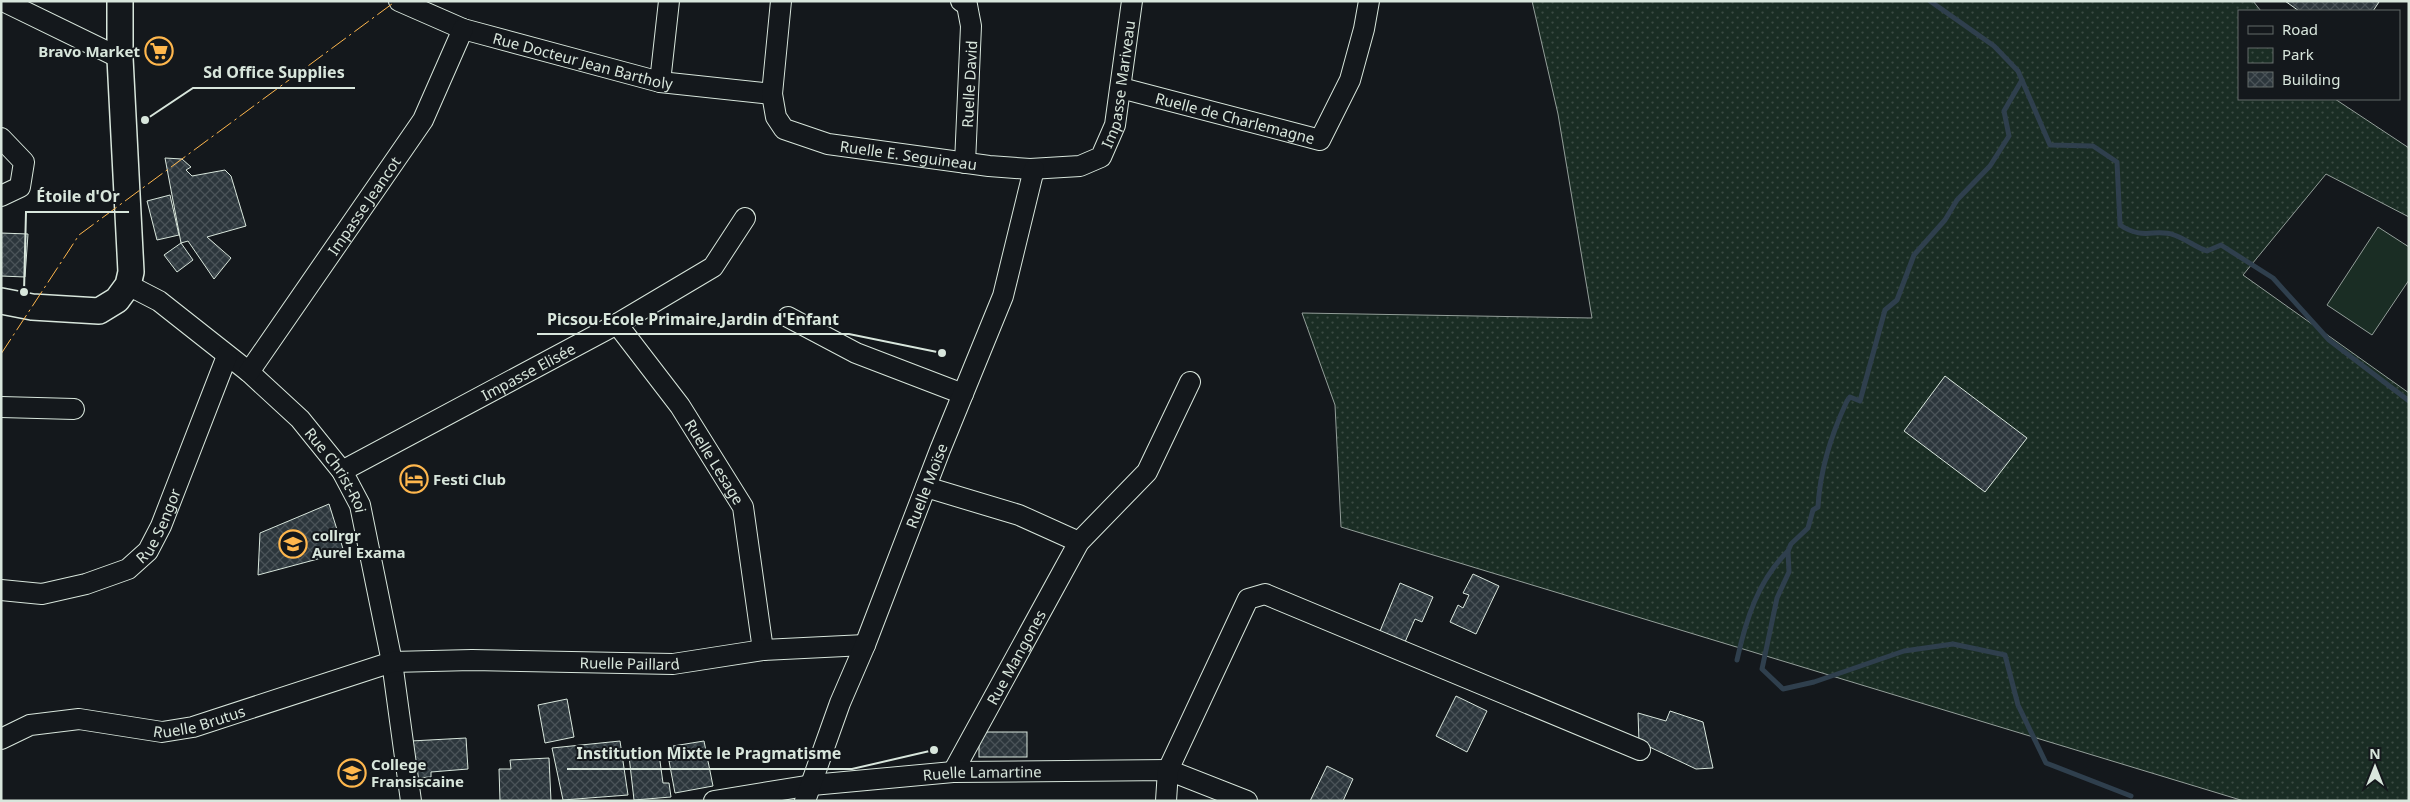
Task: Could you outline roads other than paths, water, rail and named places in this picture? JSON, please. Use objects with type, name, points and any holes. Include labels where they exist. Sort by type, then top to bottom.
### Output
[{"type":"main road","points":[[1,301],[32,307],[99,311],[117,300],[128,285],[131,272],[120,58],[120,1]]},
{"type":"street","points":[[3,1],[120,58]]},
{"type":"street","name":"Rue Docteur Jean Bartholy","points":[[399,1],[463,30],[660,82],[772,94]]},
{"type":"street","points":[[660,82],[670,1]]},
{"type":"street","points":[[772,94],[782,1]]},
{"type":"street","name":"Impasse Mariveau","points":[[1034,169],[1080,166],[1101,157],[1115,125],[1132,1]]},
{"type":"street","name":"Ruelle de Charlemagne","points":[[1121,88],[1320,140],[1350,80],[1364,29],[1369,1]]},
{"type":"street","name":"Ruelle David","points":[[964,3],[971,26],[965,163]]},
{"type":"street","name":"Impasse Jeancot","points":[[249,372],[423,120],[463,30]]},
{"type":"street","name":"Ruelle E. Seguineau","points":[[772,94],[776,117],[784,129],[828,144],[965,163],[1034,169]]},
{"type":"street","points":[[1,138],[24,162],[20,187],[1,196]]},
{"type":"street","name":"Ruelle Moïse","points":[[809,793],[840,703],[865,645],[1003,296],[1034,169]]},
{"type":"street","name":"Impasse Elisée","points":[[342,471],[617,324],[713,268],[745,218]]},
{"type":"street","name":"Rue Christ-Roi","points":[[128,285],[159,301],[249,372],[300,419],[342,471],[360,505],[392,662],[411,801]]},
{"type":"street","points":[[788,317],[856,353],[963,394]]},
{"type":"street","name":"Ruelle Lesage","points":[[617,324],[680,406],[743,507],[763,650]]},
{"type":"street","name":"Rue Sengor","points":[[1,590],[42,594],[86,584],[128,569],[148,551],[161,526],[227,356]]},
{"type":"street","name":"Rue Mangones","points":[[952,772],[1079,542],[1147,472],[1190,382]]},
{"type":"street","points":[[1,406],[74,409]]},
{"type":"street","points":[[926,487],[1019,515],[1079,542]]},
{"type":"street","points":[[1166,801],[1168,770],[1248,599],[1256,595],[1265,594],[1640,750]]},
{"type":"street","name":"Ruelle Paillard","points":[[392,662],[481,660],[672,664],[763,650],[865,645]]},
{"type":"street","name":"Ruelle Brutus","points":[[1,740],[30,725],[79,719],[162,732],[193,727],[392,662]]},
{"type":"street","name":"Ruelle Lamartine","points":[[714,801],[809,793],[952,772],[1168,770],[1247,801]]},
{"type":"waterway","points":[[1930,1],[1994,46],[2018,71],[2050,145],[2093,146],[2117,162],[2120,225],[2136,232],[2174,235],[2207,251],[2221,245],[2273,278],[2329,340],[2409,401]]},
{"type":"waterway","points":[[2022,80],[2004,111],[2009,136],[1990,166],[1957,200],[1945,220],[1914,255],[1897,300],[1885,310],[1860,401],[1850,397],[1831,439],[1821,479],[1818,507],[1813,510],[1808,528],[1791,544],[1788,551],[1789,572],[1777,598],[1762,669],[1783,689],[1814,682],[1904,651],[1953,644],[2005,655],[2018,705],[2046,763],[2131,796]]},
{"type":"waterway","points":[[1737,660],[1749,615],[1761,588],[1788,551]]},
{"type":"place","name":"Bravo Market","points":[[159,51]]},
{"type":"place","name":"Sd Office Supplies","points":[[145,120]]},
{"type":"place","name":"Étoile d'Or","points":[[24,292]]},
{"type":"place","name":"Picsou Ecole Primaire,Jardin d'Enfant","points":[[942,353]]},
{"type":"place","name":"Festi Club","points":[[414,479]]},
{"type":"place","name":"collrgr Aurel Exama","points":[[293,544]]},
{"type":"place","name":"Institution Mixte le Pragmatisme","points":[[934,750]]},
{"type":"place","name":"College Fransiscaine","points":[[352,773]]}]
